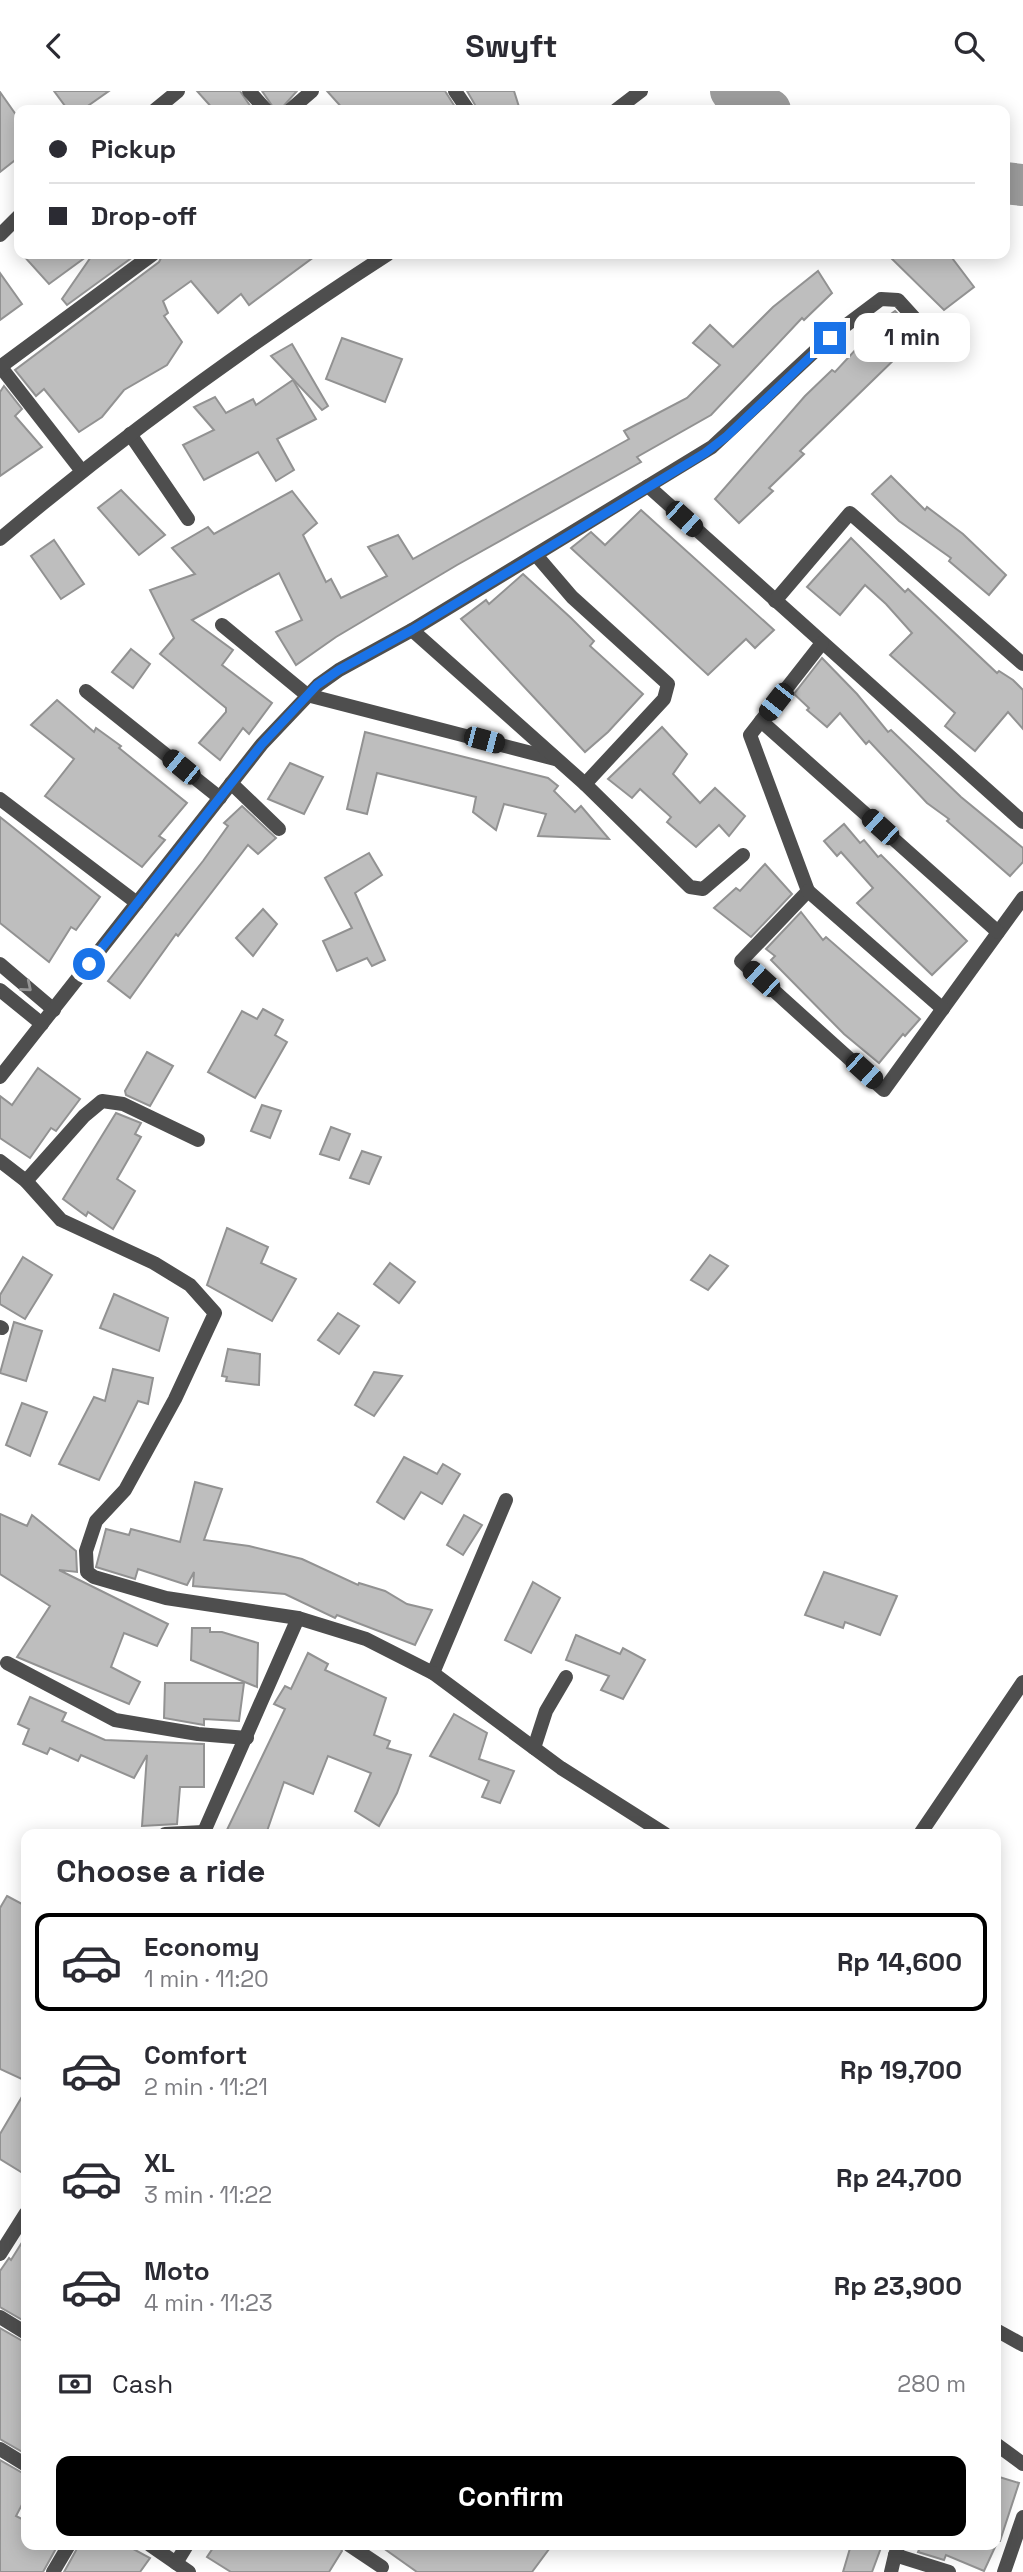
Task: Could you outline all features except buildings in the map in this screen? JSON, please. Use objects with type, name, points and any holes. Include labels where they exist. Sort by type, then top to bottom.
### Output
[{"type":"street","points":[[161,105],[178,91]]},
{"type":"street","points":[[249,91],[262,105]]},
{"type":"street","points":[[296,105],[312,91]]},
{"type":"street","points":[[0,235],[14,221]]},
{"type":"street","points":[[81,470],[0,367],[146,259]]},
{"type":"street","points":[[0,539],[81,470],[273,328],[380,259]]},
{"type":"street","points":[[0,1077],[231,783],[307,695],[339,670],[412,630],[727,436],[830,338],[881,299],[898,300],[927,331]]},
{"type":"street","points":[[130,434],[188,519]]},
{"type":"street","points":[[648,487],[1023,822]]},
{"type":"street","points":[[775,601],[850,513],[1023,664]]},
{"type":"street","points":[[536,555],[572,597],[664,679],[669,689],[664,699],[585,783]]},
{"type":"street","points":[[222,625],[307,695],[560,760]]},
{"type":"street","points":[[412,630],[585,783],[690,887],[699,890],[706,887],[743,855]]},
{"type":"street","points":[[822,643],[750,735],[808,891],[943,1009]]},
{"type":"street","points":[[86,691],[220,798]]},
{"type":"street","points":[[761,721],[998,932]]},
{"type":"street","points":[[231,783],[279,829]]},
{"type":"street","points":[[0,799],[137,903]]},
{"type":"street","points":[[808,891],[741,961],[884,1090],[1023,898]]},
{"type":"street","points":[[0,964],[54,1010]]},
{"type":"street","points":[[0,990],[42,1024]]},
{"type":"street","points":[[26,1181],[84,1116],[102,1101],[123,1104],[198,1140]]},
{"type":"street","points":[[0,1161],[26,1181],[61,1220],[154,1263],[190,1285],[215,1313],[175,1399],[125,1490],[96,1521],[86,1551],[87,1572],[122,1587],[166,1598],[298,1618],[366,1639],[433,1673],[534,1748],[657,1829]]},
{"type":"street","points":[[433,1673],[506,1500]]},
{"type":"street","points":[[205,1829],[298,1618]]},
{"type":"street","points":[[7,1663],[115,1720],[198,1734],[247,1738]]},
{"type":"street","points":[[534,1748],[547,1711],[566,1677]]},
{"type":"street","points":[[923,1829],[1023,1682]]},
{"type":"street","points":[[0,2254],[21,2221]]},
{"type":"street","points":[[0,2317],[21,2330]]},
{"type":"street","points":[[1001,2333],[1023,2345]]},
{"type":"street","points":[[1001,2448],[1023,2464]]},
{"type":"street","points":[[1,2454],[21,2463]]},
{"type":"street","points":[[1004,2572],[1023,2517]]},
{"type":"street","points":[[53,2572],[66,2550]]},
{"type":"street","points":[[157,2550],[189,2572]]},
{"type":"street","points":[[176,2563],[184,2550]]},
{"type":"street","points":[[356,2550],[382,2567]]},
{"type":"street","points":[[891,2572],[897,2550]]},
{"type":"street","points":[[899,2550],[949,2572]]},
{"type":"waterway","points":[[731,91],[760,105]]},
{"type":"waterway","points":[[1010,184],[1023,185]]},
{"type":"route","points":[[89,964],[262,744],[317,685],[705,453],[727,436],[830,338]]}]
